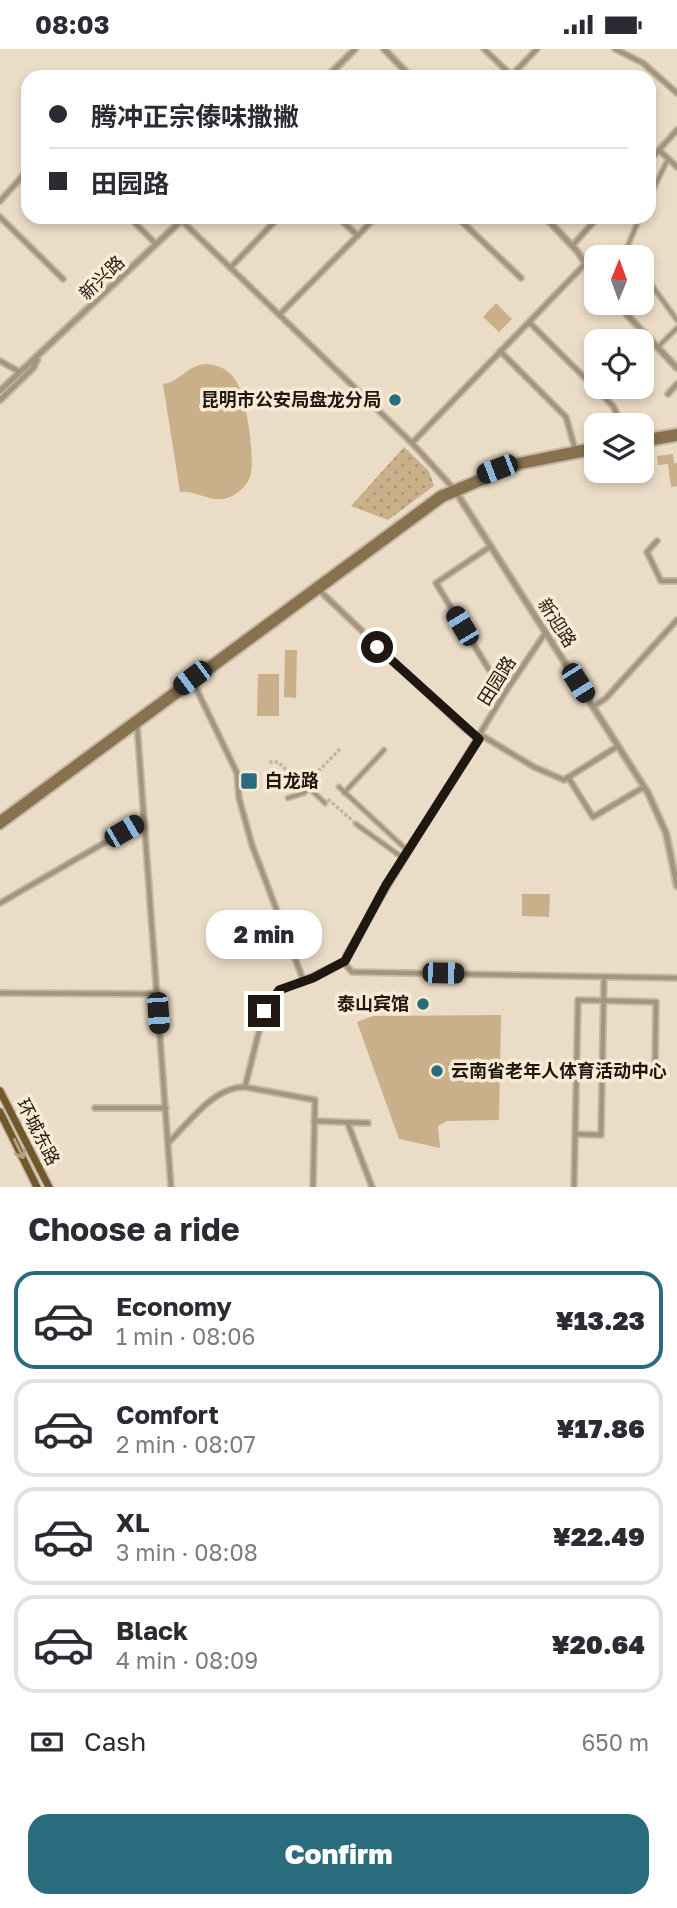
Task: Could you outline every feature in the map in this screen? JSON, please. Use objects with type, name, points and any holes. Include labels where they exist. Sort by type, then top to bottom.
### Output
[{"type":"main road","points":[[654,436],[677,432]]},
{"type":"main road","points":[[654,442],[677,438]]},
{"type":"main road","points":[[0,819],[455,489],[519,461],[584,447]]},
{"type":"main road","points":[[455,489],[538,461],[584,453]]},
{"type":"main road","points":[[0,826],[136,722],[194,684],[318,588]]},
{"type":"main road","name":"环城东路","points":[[0,1091],[49,1187]]},
{"type":"main road","name":"环城东路","points":[[0,1112],[37,1187]]},
{"type":"street","points":[[334,70],[355,49]]},
{"type":"street","points":[[384,49],[404,70]]},
{"type":"street","points":[[484,49],[505,70]]},
{"type":"street","points":[[517,70],[537,49]]},
{"type":"street","points":[[615,49],[651,70]]},
{"type":"street","points":[[656,74],[677,93]]},
{"type":"street","points":[[656,153],[677,130]]},
{"type":"street","points":[[659,150],[677,167]]},
{"type":"street","points":[[656,184],[668,159]]},
{"type":"street","points":[[0,201],[21,178]]},
{"type":"street","points":[[0,218],[63,279]]},
{"type":"street","points":[[136,224],[157,245]]},
{"type":"street","name":"新兴路","points":[[0,391],[37,360],[179,224]]},
{"type":"street","points":[[189,224],[230,268],[412,443],[455,489]]},
{"type":"street","points":[[230,268],[272,224]]},
{"type":"street","points":[[345,224],[358,236]]},
{"type":"street","points":[[279,315],[369,224]]},
{"type":"street","points":[[464,224],[521,278]]},
{"type":"street","points":[[552,224],[584,263]]},
{"type":"street","points":[[572,246],[592,224]]},
{"type":"street","points":[[627,245],[637,224]]},
{"type":"street","points":[[412,443],[584,265]]},
{"type":"street","points":[[654,288],[677,320]]},
{"type":"street","points":[[627,315],[677,368]]},
{"type":"street","points":[[529,322],[613,406],[616,413]]},
{"type":"street","points":[[658,347],[677,328]]},
{"type":"street","points":[[500,351],[566,417],[575,449]]},
{"type":"street","name":"新兴路","points":[[0,400],[33,368],[37,360]]},
{"type":"street","points":[[0,361],[20,372]]},
{"type":"street","points":[[668,394],[677,384]]},
{"type":"street","name":"新迎路","points":[[455,489],[644,787],[666,833],[677,886]]},
{"type":"street","points":[[657,541],[648,552],[657,577],[662,581],[677,581]]},
{"type":"street","points":[[491,546],[436,583],[504,694]]},
{"type":"street","points":[[318,588],[465,729],[534,767],[564,780],[618,746]]},
{"type":"street","points":[[593,707],[606,698],[677,620]]},
{"type":"street","name":"田园路","points":[[345,961],[403,858],[480,737],[504,694],[547,632]]},
{"type":"street","points":[[194,684],[237,773],[239,799],[252,845],[304,982]]},
{"type":"street","points":[[136,722],[171,1187]]},
{"type":"street","points":[[344,793],[384,750]]},
{"type":"street","points":[[568,777],[593,817],[644,787]]},
{"type":"street","points":[[339,787],[408,851]]},
{"type":"street","points":[[288,798],[304,793],[309,788],[325,803]]},
{"type":"street","points":[[0,903],[144,820]]},
{"type":"street","points":[[356,824],[403,858]]},
{"type":"street","points":[[245,1087],[268,1002],[279,990],[304,982],[345,961],[352,972],[677,978]]},
{"type":"street","points":[[575,1134],[601,1135],[604,977]]},
{"type":"street","points":[[0,993],[157,994]]},
{"type":"street","points":[[574,1187],[578,1000],[656,1002],[655,1066]]},
{"type":"street","points":[[169,1143],[218,1095],[236,1087],[314,1100],[313,1187]]},
{"type":"street","points":[[95,1108],[166,1108]]},
{"type":"street","points":[[314,1121],[368,1123]]},
{"type":"street","points":[[348,1123],[372,1187]]},
{"type":"shaded area","points":[[496,303],[512,319],[499,332],[483,317]]},
{"type":"shaded area","points":[[204,364],[222,368],[233,377],[240,388],[249,428],[252,457],[250,477],[240,490],[225,499],[180,492],[163,384]]},
{"type":"shaded area","points":[[404,447],[429,471],[434,486],[388,520],[351,506]]},
{"type":"shaded area","points":[[673,454],[674,463],[677,463],[677,486],[671,487],[668,464],[658,465],[657,456]]},
{"type":"shaded area","points":[[285,650],[297,650],[296,698],[284,697]]},
{"type":"shaded area","points":[[258,674],[279,674],[279,716],[257,716]]},
{"type":"shaded area","points":[[522,894],[550,894],[549,917],[522,916]]},
{"type":"shaded area","name":"云南省老年人体育活动中心","points":[[501,1015],[499,1120],[447,1121],[438,1126],[440,1148],[399,1139],[357,1022],[373,1016]]},
{"type":"tunnel","points":[[303,787],[340,749]]},
{"type":"tunnel","points":[[269,762],[278,762],[303,786]]},
{"type":"tunnel","points":[[328,799],[356,824]]},
{"type":"place","name":"昆明市公安局盘龙分局","points":[[395,400]]},
{"type":"place","name":"白龙路","points":[[249,781]]},
{"type":"place","name":"泰山宾馆","points":[[423,1004]]},
{"type":"place","name":"云南省老年人体育活动中心","points":[[437,1071]]},
{"type":"route","points":[[264,1011],[279,990],[313,978],[324,969],[345,961],[345,955],[386,885],[479,739],[377,647]]}]
